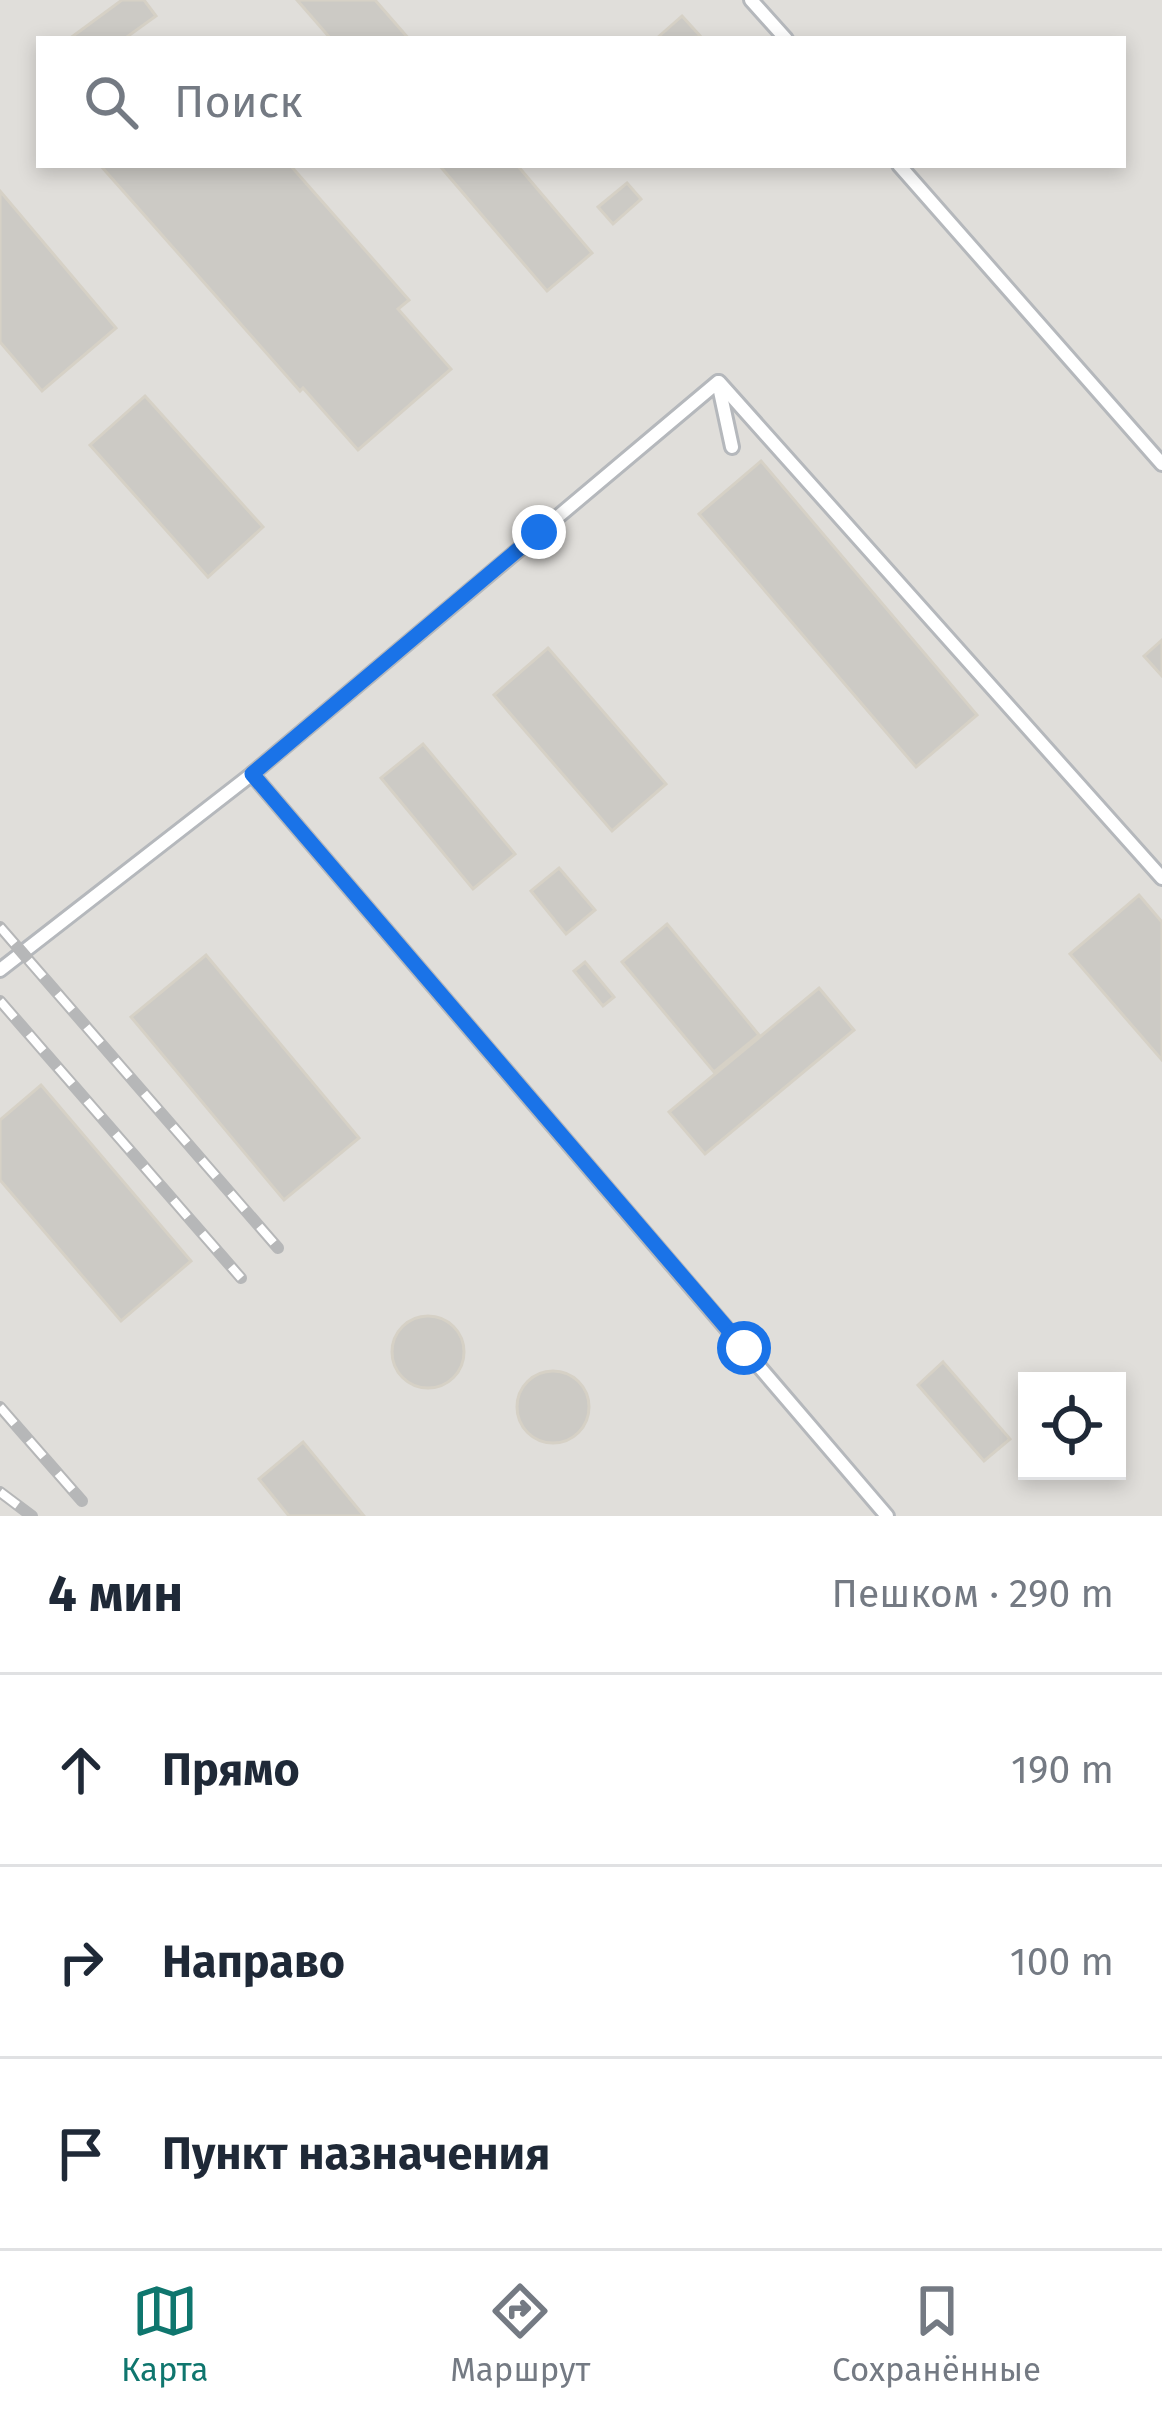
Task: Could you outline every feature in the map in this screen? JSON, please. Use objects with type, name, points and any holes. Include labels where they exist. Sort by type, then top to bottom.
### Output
[{"type":"lane","points":[[751,0],[783,36]]},
{"type":"lane","points":[[902,168],[1162,464]]},
{"type":"lane","points":[[718,382],[732,447]]},
{"type":"lane","points":[[0,970],[252,774],[718,382]]},
{"type":"lane","points":[[718,382],[1162,878]]},
{"type":"lane","points":[[252,774],[886,1516]]},
{"type":"shaded area","points":[[0,0],[1162,0],[1162,1516],[0,1516]]},
{"type":"building","points":[[122,0],[144,0],[156,16],[128,36],[73,36]]},
{"type":"building","points":[[297,0],[375,0],[406,36],[328,36]]},
{"type":"building","points":[[682,16],[700,36],[659,36]]},
{"type":"building","points":[[103,168],[293,168],[409,300],[398,309],[451,369],[358,450],[303,388],[300,391]]},
{"type":"building","points":[[442,168],[520,168],[592,253],[547,291]]},
{"type":"building","points":[[627,183],[641,199],[613,224],[598,207]]},
{"type":"building","points":[[0,191],[116,328],[42,391],[0,342]]},
{"type":"building","points":[[145,396],[263,527],[208,577],[90,445]]},
{"type":"building","points":[[761,461],[977,715],[916,767],[699,514]]},
{"type":"building","points":[[1162,640],[1162,676],[1144,656]]},
{"type":"building","points":[[548,648],[666,784],[612,831],[494,695]]},
{"type":"building","points":[[423,744],[515,854],[473,889],[381,778]]},
{"type":"building","points":[[559,868],[595,910],[566,934],[531,891]]},
{"type":"building","points":[[1139,895],[1162,922],[1162,1060],[1070,954]]},
{"type":"building","points":[[667,924],[759,1035],[714,1072],[622,962]]},
{"type":"building","points":[[206,955],[359,1138],[284,1200],[131,1017]]},
{"type":"building","points":[[585,962],[614,997],[603,1006],[574,971]]},
{"type":"building","points":[[819,988],[854,1030],[705,1154],[669,1112]]},
{"type":"building","points":[[41,1085],[191,1261],[121,1321],[0,1180],[0,1120]]},
{"type":"building","points":[[428,1316],[453,1327],[464,1352],[453,1377],[428,1388],[403,1377],[392,1352],[403,1327]]},
{"type":"building","points":[[943,1362],[1010,1439],[984,1461],[918,1385]]},
{"type":"building","points":[[553,1371],[578,1382],[589,1407],[578,1432],[553,1443],[528,1432],[517,1407],[528,1382]]},
{"type":"building","points":[[303,1442],[364,1516],[289,1516],[259,1479]]},
{"type":"railway","points":[[0,927],[278,1248]]},
{"type":"railway","points":[[0,1001],[241,1278]]},
{"type":"railway","points":[[0,1407],[82,1501]]},
{"type":"railway","points":[[0,1492],[32,1516]]},
{"type":"route","points":[[539,532],[252,774],[744,1348]]}]
